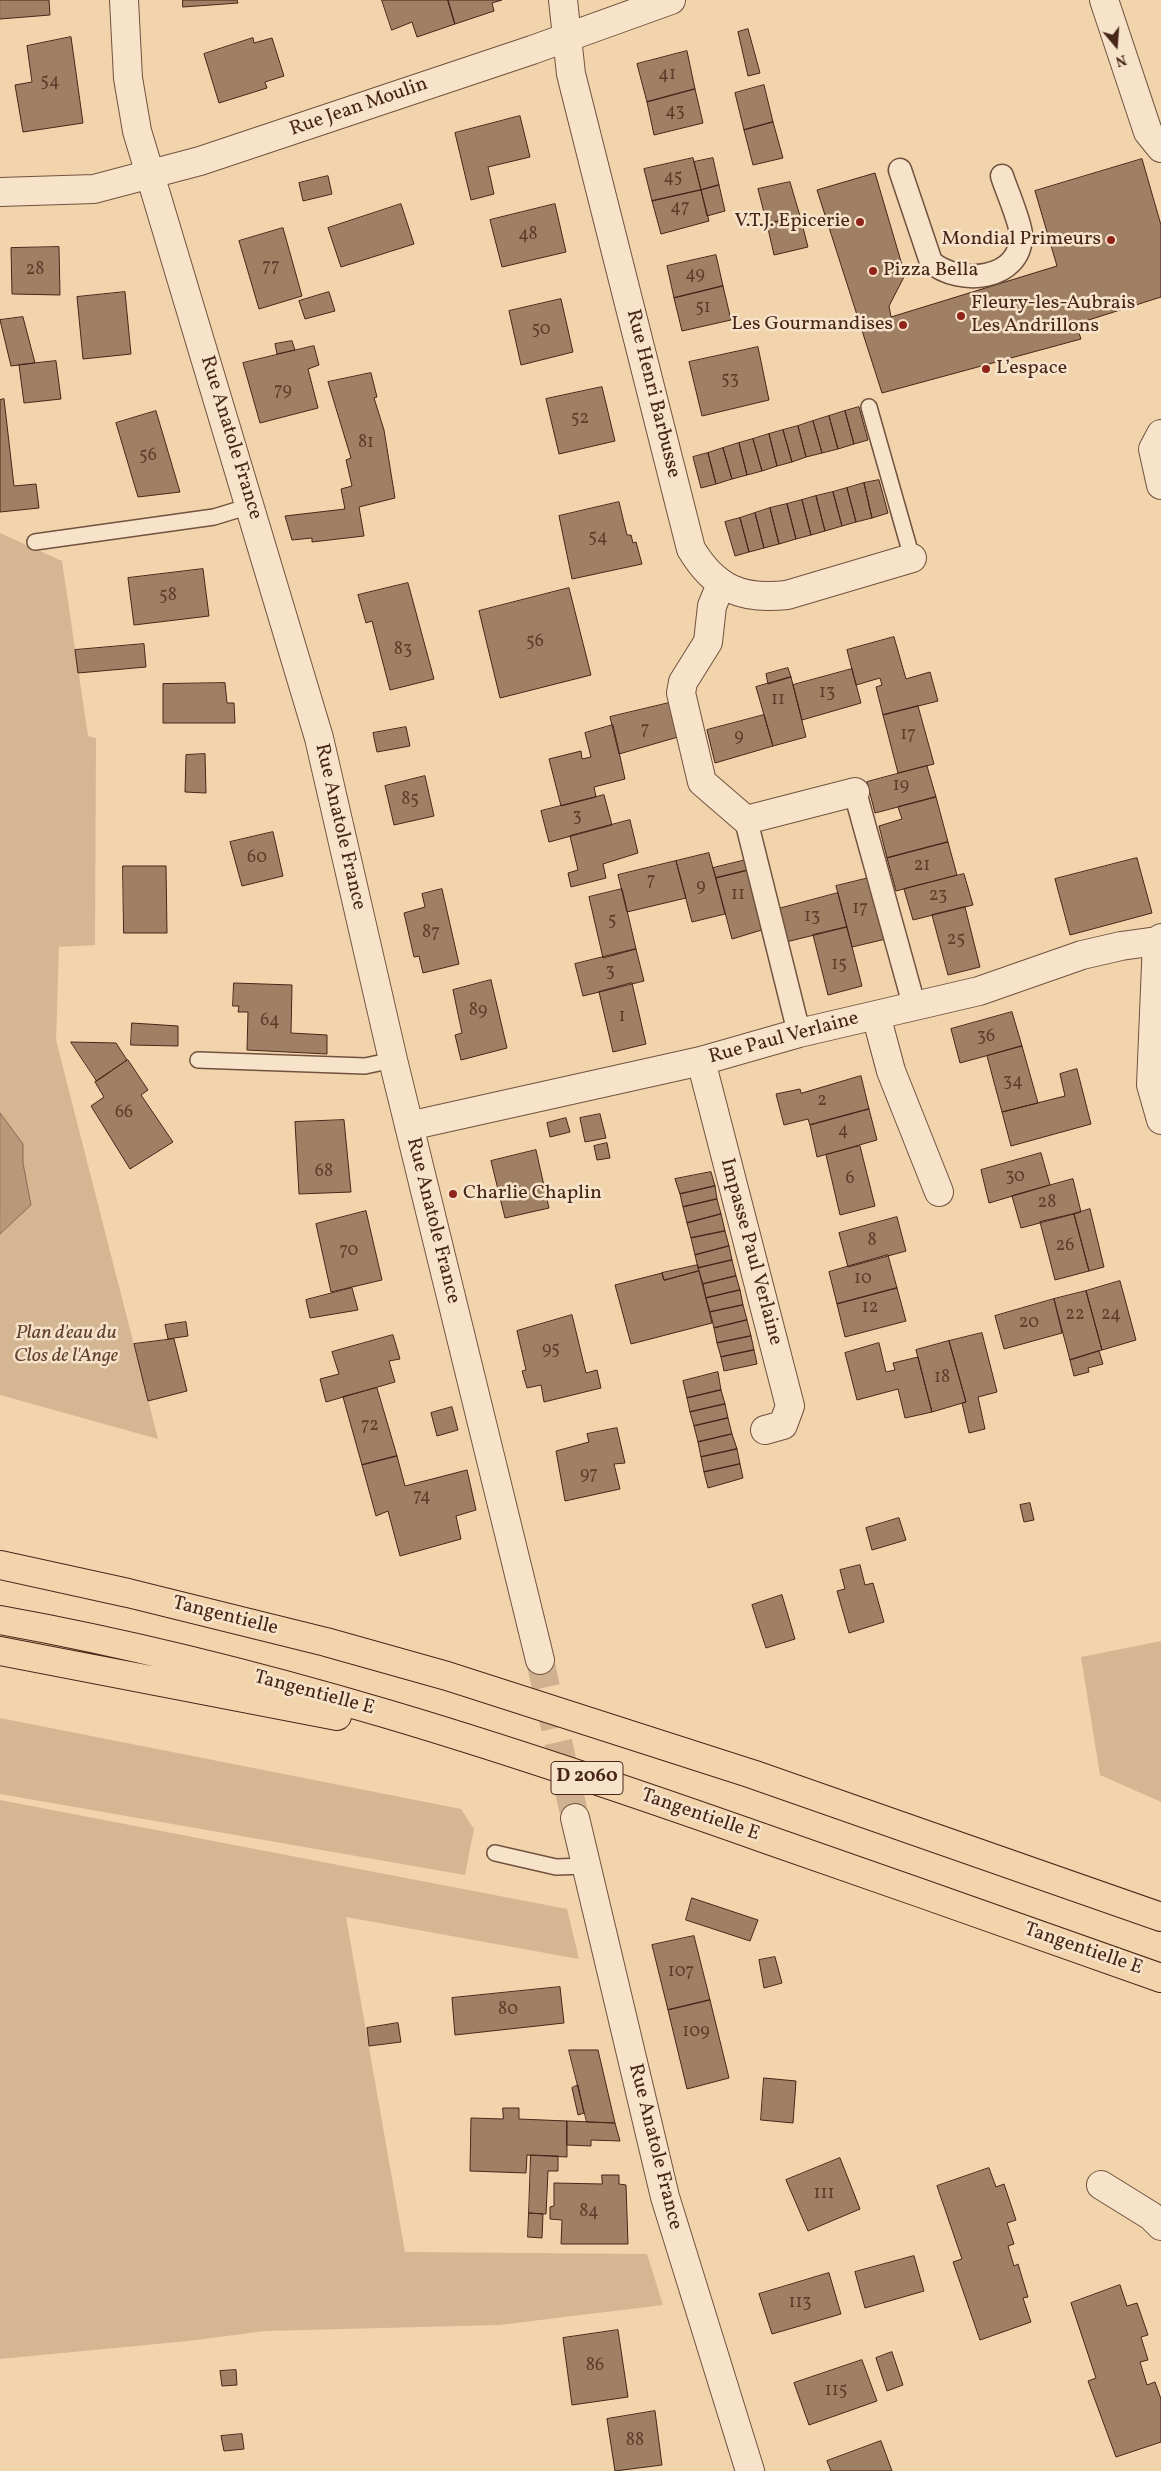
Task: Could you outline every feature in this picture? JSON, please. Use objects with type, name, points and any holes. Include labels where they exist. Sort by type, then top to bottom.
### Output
[{"type":"main road","name":"Tangentielle","points":[[0,1565],[128,1593],[326,1642],[447,1676],[752,1774],[1161,1918]]},
{"type":"main road","name":"Tangentielle E","points":[[0,1620],[168,1656],[332,1697],[488,1745],[664,1803],[1161,1978]]},
{"type":"main road","points":[[0,1651],[488,1745]]},
{"type":"street","name":"Rue Anatole France","points":[[124,0],[128,78],[137,131],[318,738],[393,1060],[540,1660]]},
{"type":"street","name":"Rue Henri Barbusse","points":[[563,0],[571,74],[691,549],[706,572],[721,584],[750,596],[767,597],[787,595],[912,558]]},
{"type":"street","name":"Rue Jean Moulin","points":[[0,192],[94,189],[149,176],[200,161],[568,37],[671,0]]},
{"type":"street","points":[[1104,0],[1154,140]]},
{"type":"street","points":[[900,170],[931,262],[942,271],[959,277],[980,277],[1003,268],[1016,253],[1021,234],[1002,176]]},
{"type":"street","points":[[1161,434],[1153,449],[1161,485]]},
{"type":"street","points":[[721,584],[712,606],[708,642],[683,682],[681,693],[702,782],[746,820],[799,1033]]},
{"type":"street","points":[[746,820],[855,792],[914,1005]]},
{"type":"street","points":[[1159,939],[1151,1086],[1161,1120]]},
{"type":"street","name":"Rue Paul Verlaine","points":[[409,1126],[701,1061],[799,1033],[979,991],[1082,955],[1159,939]]},
{"type":"street","points":[[876,1015],[891,1071],[939,1192]]},
{"type":"street","name":"Impasse Paul Verlaine","points":[[701,1061],[790,1406],[783,1425],[765,1430]]},
{"type":"street","name":"Rue Anatole France","points":[[575,1818],[664,2197],[750,2471]]},
{"type":"street","points":[[1101,2185],[1151,2216],[1161,2226]]},
{"type":"lane","points":[[869,407],[912,558]]},
{"type":"lane","points":[[36,542],[214,517],[250,506]]},
{"type":"lane","points":[[198,1060],[365,1066],[393,1060]]},
{"type":"lane","points":[[495,1853],[556,1867],[586,1866]]},
{"type":"green space","name":"Plan d'eau du Clos de l'Ange","points":[[0,533],[62,561],[88,736],[96,738],[95,945],[59,947],[56,1040],[158,1439],[0,1395]]},
{"type":"green space","points":[[1161,1641],[1161,1802],[1100,1775],[1081,1657]]},
{"type":"green space","points":[[0,1718],[461,1809],[474,1829],[465,1875],[0,1794]]},
{"type":"green space","points":[[0,1800],[567,1909],[579,1959],[346,1917],[405,2252],[647,2254],[663,2305],[499,2325],[265,2331],[188,2341],[0,2359]]},
{"type":"shaded area","points":[[0,1113],[23,1144],[23,1163],[31,1205],[0,1234]]},
{"type":"building","points":[[0,0],[49,0],[50,15],[0,19]]},
{"type":"building","points":[[183,0],[237,0],[238,3],[183,7]]},
{"type":"building","points":[[382,0],[448,0],[455,24],[417,37],[412,22],[392,30]]},
{"type":"building","points":[[448,0],[502,0],[492,3],[494,11],[455,24]]},
{"type":"building","points":[[748,29],[760,73],[748,76],[738,32]]},
{"type":"building","points":[[71,37],[83,123],[23,132],[15,85],[32,82],[27,46]]},
{"type":"building","points":[[253,38],[254,43],[272,38],[284,76],[265,82],[267,88],[219,103],[204,54]]},
{"type":"building","points":[[687,51],[695,89],[647,102],[637,64]]},
{"type":"building","points":[[764,85],[773,122],[744,130],[735,93]]},
{"type":"building","points":[[695,89],[703,123],[654,135],[647,102]]},
{"type":"building","points":[[520,116],[530,157],[488,167],[494,194],[471,200],[455,133]]},
{"type":"building","points":[[773,122],[783,158],[753,165],[744,130]]},
{"type":"building","points":[[693,158],[701,190],[652,201],[644,169]]},
{"type":"building","points":[[713,158],[719,185],[701,190],[694,162]]},
{"type":"building","points":[[1142,159],[1161,225],[1161,297],[1076,324],[1081,339],[882,393],[817,190],[875,173],[905,275],[889,306],[891,317],[1057,266],[1035,191]]},
{"type":"building","points":[[328,176],[332,194],[303,201],[299,183]]},
{"type":"building","points":[[790,182],[800,216],[767,224],[758,189]]},
{"type":"building","points":[[719,185],[725,211],[707,216],[701,190]]},
{"type":"building","points":[[701,190],[709,221],[661,234],[652,201]]},
{"type":"building","points":[[401,204],[414,244],[341,267],[328,228]]},
{"type":"building","points":[[555,204],[566,252],[502,267],[490,220]]},
{"type":"building","points":[[800,216],[808,247],[774,255],[767,224]]},
{"type":"building","points":[[283,228],[302,296],[259,309],[239,241]]},
{"type":"building","points":[[59,247],[60,295],[12,294],[11,248]]},
{"type":"building","points":[[716,255],[723,286],[674,298],[667,266]]},
{"type":"building","points":[[723,286],[731,320],[682,331],[674,298]]},
{"type":"building","points":[[125,292],[131,354],[83,359],[77,297]]},
{"type":"building","points":[[329,292],[335,311],[305,319],[299,301]]},
{"type":"building","points":[[561,299],[573,352],[521,365],[509,311]]},
{"type":"building","points":[[23,317],[35,363],[11,366],[0,320]]},
{"type":"building","points":[[292,341],[295,350],[277,354],[275,344]]},
{"type":"building","points":[[314,346],[319,365],[308,369],[318,408],[260,423],[243,363]]},
{"type":"building","points":[[758,347],[769,400],[702,416],[689,362]]},
{"type":"building","points":[[56,361],[61,399],[24,403],[19,365]]},
{"type":"building","points":[[371,373],[377,397],[374,398],[384,430],[395,498],[359,507],[364,536],[312,542],[312,538],[292,540],[285,516],[345,509],[341,489],[352,486],[346,460],[351,458],[328,382]]},
{"type":"building","points":[[602,387],[615,441],[559,454],[546,399]]},
{"type":"building","points":[[4,399],[14,486],[36,484],[39,508],[0,512],[0,400]]},
{"type":"building","points":[[859,407],[868,440],[854,444],[845,411]]},
{"type":"building","points":[[156,411],[180,492],[138,497],[116,423]]},
{"type":"building","points":[[845,411],[854,444],[838,449],[829,416]]},
{"type":"building","points":[[829,416],[838,449],[822,453],[813,421]]},
{"type":"building","points":[[813,421],[822,453],[806,457],[798,426]]},
{"type":"building","points":[[798,426],[806,457],[792,462],[783,430]]},
{"type":"building","points":[[783,430],[792,462],[777,466],[769,434]]},
{"type":"building","points":[[769,434],[777,466],[762,471],[753,439]]},
{"type":"building","points":[[753,439],[762,471],[747,475],[739,443]]},
{"type":"building","points":[[739,443],[747,475],[732,479],[723,448]]},
{"type":"building","points":[[723,448],[732,479],[716,484],[708,453]]},
{"type":"building","points":[[708,453],[716,484],[701,488],[693,457]]},
{"type":"building","points":[[879,480],[888,513],[872,518],[864,483]]},
{"type":"building","points":[[864,483],[872,518],[856,522],[847,488]]},
{"type":"building","points":[[847,488],[856,522],[842,526],[833,492]]},
{"type":"building","points":[[833,492],[842,526],[825,531],[816,496]]},
{"type":"building","points":[[816,496],[825,531],[811,535],[802,500]]},
{"type":"building","points":[[802,500],[811,535],[796,539],[787,504]]},
{"type":"building","points":[[619,502],[627,535],[631,535],[633,543],[636,542],[642,564],[572,579],[559,516]]},
{"type":"building","points":[[787,504],[796,539],[779,544],[770,508]]},
{"type":"building","points":[[770,508],[779,544],[764,548],[755,513]]},
{"type":"building","points":[[755,513],[764,548],[749,552],[740,518]]},
{"type":"building","points":[[740,518],[749,552],[735,556],[725,522]]},
{"type":"building","points":[[203,569],[209,616],[134,625],[128,578]]},
{"type":"building","points":[[408,583],[434,679],[390,690],[372,621],[366,623],[358,595]]},
{"type":"building","points":[[569,588],[591,675],[500,698],[479,611]]},
{"type":"building","points":[[894,637],[906,679],[930,672],[938,701],[883,715],[876,687],[882,685],[880,678],[856,685],[847,650]]},
{"type":"building","points":[[144,644],[146,667],[78,673],[75,650]]},
{"type":"building","points":[[788,668],[791,677],[768,684],[766,674]]},
{"type":"building","points":[[852,669],[861,703],[802,720],[793,685]]},
{"type":"building","points":[[791,677],[806,737],[773,746],[756,687]]},
{"type":"building","points":[[225,683],[227,703],[234,703],[235,723],[163,723],[163,684]]},
{"type":"building","points":[[669,703],[678,737],[619,754],[610,717]]},
{"type":"building","points":[[918,706],[934,764],[898,773],[883,715]]},
{"type":"building","points":[[764,715],[773,746],[715,763],[707,730]]},
{"type":"building","points":[[613,725],[625,779],[594,787],[596,797],[561,806],[549,759],[581,751],[582,759],[591,757],[585,733]]},
{"type":"building","points":[[406,727],[410,746],[377,752],[373,733]]},
{"type":"building","points":[[205,754],[206,793],[185,792],[186,755]]},
{"type":"building","points":[[927,766],[936,797],[875,813],[867,782]]},
{"type":"building","points":[[425,776],[434,816],[394,825],[385,786]]},
{"type":"building","points":[[604,795],[612,825],[549,842],[541,811]]},
{"type":"building","points":[[936,797],[948,842],[887,858],[879,826],[902,819],[898,807]]},
{"type":"building","points":[[630,820],[638,853],[603,864],[606,878],[571,887],[568,873],[578,870],[570,836]]},
{"type":"building","points":[[273,832],[283,876],[242,886],[230,842]]},
{"type":"building","points":[[948,842],[957,875],[896,891],[887,858]]},
{"type":"building","points":[[709,853],[725,914],[692,922],[676,861]]},
{"type":"building","points":[[1137,858],[1152,913],[1070,935],[1055,879]]},
{"type":"building","points":[[746,860],[749,870],[716,878],[713,868]]},
{"type":"building","points":[[676,861],[686,898],[627,912],[618,875]]},
{"type":"building","points":[[123,866],[166,866],[167,933],[124,933]]},
{"type":"building","points":[[749,870],[765,929],[732,939],[716,878]]},
{"type":"building","points":[[964,874],[973,905],[913,920],[904,889]]},
{"type":"building","points":[[869,878],[886,939],[852,947],[836,886]]},
{"type":"building","points":[[442,889],[459,964],[423,973],[419,956],[414,957],[404,913],[425,907],[422,894]]},
{"type":"building","points":[[622,889],[636,949],[603,958],[589,897]]},
{"type":"building","points":[[838,893],[847,927],[786,942],[778,909]]},
{"type":"building","points":[[965,907],[980,967],[948,975],[932,915]]},
{"type":"building","points":[[847,927],[862,986],[828,995],[813,935]]},
{"type":"building","points":[[636,949],[644,981],[583,996],[575,964]]},
{"type":"building","points":[[491,980],[507,1048],[461,1060],[455,1035],[462,1033],[453,990]]},
{"type":"building","points":[[234,983],[292,985],[291,1033],[327,1035],[327,1054],[247,1050],[248,1012],[238,1012],[239,1006],[233,1006]]},
{"type":"building","points":[[632,983],[646,1044],[613,1052],[599,992]]},
{"type":"building","points":[[1012,1012],[1022,1046],[960,1063],[951,1029]]},
{"type":"building","points":[[132,1023],[178,1026],[178,1046],[131,1045]]},
{"type":"building","points":[[71,1042],[116,1043],[127,1060],[97,1081]]},
{"type":"building","points":[[1022,1046],[1038,1103],[1002,1112],[987,1056]]},
{"type":"building","points":[[128,1060],[148,1090],[141,1095],[173,1142],[130,1169],[91,1106],[104,1097],[95,1082]]},
{"type":"building","points":[[1077,1069],[1091,1124],[1011,1146],[1002,1112],[1065,1096],[1060,1074]]},
{"type":"building","points":[[861,1076],[869,1109],[810,1125],[808,1119],[784,1125],[776,1094],[800,1089],[801,1093]]},
{"type":"building","points":[[869,1109],[877,1140],[817,1157],[810,1125]]},
{"type":"building","points":[[600,1114],[606,1138],[585,1142],[580,1118]]},
{"type":"building","points":[[566,1118],[570,1132],[550,1137],[547,1123]]},
{"type":"building","points":[[344,1120],[351,1192],[299,1194],[295,1122]]},
{"type":"building","points":[[607,1143],[610,1158],[597,1160],[594,1146]]},
{"type":"building","points":[[860,1146],[875,1206],[840,1215],[826,1155]]},
{"type":"building","points":[[536,1150],[549,1208],[505,1218],[491,1161]]},
{"type":"building","points":[[1041,1153],[1050,1185],[989,1203],[981,1170]]},
{"type":"building","points":[[711,1172],[715,1186],[680,1194],[675,1179]]},
{"type":"building","points":[[1073,1179],[1081,1212],[1021,1228],[1012,1196]]},
{"type":"building","points":[[715,1186],[717,1199],[683,1207],[680,1194]]},
{"type":"building","points":[[717,1199],[721,1214],[687,1223],[683,1207]]},
{"type":"building","points":[[1090,1209],[1104,1267],[1089,1271],[1074,1214]]},
{"type":"building","points":[[366,1211],[382,1280],[331,1292],[316,1224]]},
{"type":"building","points":[[721,1214],[725,1231],[691,1238],[687,1223]]},
{"type":"building","points":[[1074,1214],[1089,1271],[1055,1280],[1040,1222]]},
{"type":"building","points":[[897,1217],[906,1251],[848,1267],[839,1233]]},
{"type":"building","points":[[725,1231],[729,1246],[695,1255],[691,1238]]},
{"type":"building","points":[[729,1246],[732,1260],[698,1268],[695,1255]]},
{"type":"building","points":[[888,1255],[897,1288],[837,1304],[829,1272]]},
{"type":"building","points":[[732,1260],[736,1276],[703,1284],[698,1268]]},
{"type":"building","points":[[698,1265],[699,1271],[664,1280],[662,1273]]},
{"type":"building","points":[[699,1271],[712,1323],[631,1344],[615,1285],[662,1273],[664,1280]]},
{"type":"building","points":[[736,1276],[740,1290],[706,1298],[703,1284]]},
{"type":"building","points":[[1120,1281],[1136,1340],[1102,1350],[1086,1291]]},
{"type":"building","points":[[352,1288],[358,1310],[310,1318],[306,1300]]},
{"type":"building","points":[[897,1288],[906,1321],[845,1337],[837,1304]]},
{"type":"building","points":[[740,1290],[743,1305],[710,1312],[706,1298]]},
{"type":"building","points":[[1086,1291],[1102,1350],[1070,1360],[1054,1299]]},
{"type":"building","points":[[1054,1299],[1062,1333],[1004,1349],[995,1316]]},
{"type":"building","points":[[743,1305],[747,1320],[714,1328],[710,1312]]},
{"type":"building","points":[[572,1315],[586,1373],[597,1370],[601,1388],[544,1402],[541,1385],[527,1388],[522,1371],[526,1370],[517,1331]]},
{"type":"building","points":[[747,1320],[751,1336],[717,1343],[714,1328]]},
{"type":"building","points":[[186,1322],[188,1336],[168,1339],[165,1325]]},
{"type":"building","points":[[982,1333],[997,1392],[978,1397],[985,1429],[969,1433],[962,1403],[966,1402],[949,1341]]},
{"type":"building","points":[[393,1335],[400,1359],[389,1361],[395,1382],[326,1402],[320,1379],[339,1374],[332,1352]]},
{"type":"building","points":[[751,1336],[754,1350],[721,1357],[717,1343]]},
{"type":"building","points":[[174,1339],[187,1391],[148,1401],[134,1344]]},
{"type":"building","points":[[949,1341],[966,1402],[932,1412],[916,1350]]},
{"type":"building","points":[[879,1343],[886,1372],[895,1370],[893,1363],[918,1357],[932,1412],[905,1418],[898,1389],[857,1400],[845,1353]]},
{"type":"building","points":[[754,1350],[757,1364],[724,1371],[721,1357]]},
{"type":"building","points":[[1099,1351],[1103,1364],[1088,1368],[1089,1372],[1074,1376],[1070,1360]]},
{"type":"building","points":[[718,1372],[721,1390],[687,1398],[683,1381]]},
{"type":"building","points":[[377,1388],[397,1456],[362,1465],[343,1397]]},
{"type":"building","points":[[721,1390],[725,1404],[690,1412],[687,1398]]},
{"type":"building","points":[[725,1404],[728,1418],[694,1426],[690,1412]]},
{"type":"building","points":[[452,1407],[458,1430],[437,1436],[431,1413]]},
{"type":"building","points":[[728,1418],[732,1434],[698,1442],[694,1426]]},
{"type":"building","points":[[617,1428],[625,1463],[614,1464],[620,1489],[565,1501],[556,1451],[589,1442],[587,1434]]},
{"type":"building","points":[[732,1434],[737,1449],[701,1457],[698,1442]]},
{"type":"building","points":[[737,1449],[740,1464],[704,1472],[701,1457]]},
{"type":"building","points":[[397,1456],[405,1486],[467,1470],[476,1510],[456,1516],[461,1539],[400,1556],[388,1511],[376,1516],[362,1465]]},
{"type":"building","points":[[740,1464],[743,1478],[708,1488],[704,1472]]},
{"type":"building","points":[[1030,1503],[1034,1520],[1024,1522],[1020,1505]]},
{"type":"building","points":[[899,1518],[906,1540],[872,1550],[866,1528]]},
{"type":"building","points":[[860,1565],[865,1585],[873,1583],[884,1622],[849,1633],[837,1591],[845,1589],[840,1570]]},
{"type":"building","points":[[782,1595],[795,1639],[766,1648],[752,1605]]},
{"type":"building","points":[[692,1898],[758,1920],[750,1941],[686,1920]]},
{"type":"building","points":[[694,1936],[710,2000],[668,2010],[652,1945]]},
{"type":"building","points":[[775,1957],[782,1983],[764,1988],[759,1960]]},
{"type":"building","points":[[560,1987],[564,2023],[455,2035],[452,1998]]},
{"type":"building","points":[[710,2000],[729,2078],[687,2089],[668,2010]]},
{"type":"building","points":[[398,2023],[401,2042],[369,2046],[367,2028]]},
{"type":"building","points":[[569,2050],[598,2050],[615,2123],[587,2122]]},
{"type":"building","points":[[764,2078],[796,2081],[793,2123],[761,2120]]},
{"type":"building","points":[[578,2085],[584,2113],[578,2115],[572,2088]]},
{"type":"building","points":[[503,2108],[519,2108],[519,2119],[567,2121],[567,2157],[527,2155],[526,2173],[470,2171],[471,2118],[503,2119]]},
{"type":"building","points":[[567,2121],[615,2123],[620,2141],[591,2140],[591,2146],[567,2145]]},
{"type":"building","points":[[531,2155],[558,2156],[558,2171],[548,2171],[546,2214],[529,2213]]},
{"type":"building","points":[[840,2158],[860,2209],[808,2231],[786,2180]]},
{"type":"building","points":[[989,2168],[996,2187],[1004,2184],[1016,2220],[1007,2223],[1014,2244],[1008,2246],[1014,2266],[1018,2264],[1028,2297],[1023,2298],[1031,2322],[980,2340],[953,2262],[962,2259],[937,2186]]},
{"type":"building","points":[[602,2175],[619,2175],[619,2184],[626,2185],[628,2244],[561,2244],[562,2220],[550,2219],[550,2207],[554,2206],[554,2183],[602,2184]]},
{"type":"building","points":[[529,2213],[543,2214],[542,2238],[528,2237]]},
{"type":"building","points":[[914,2256],[924,2291],[865,2308],[855,2272]]},
{"type":"building","points":[[829,2273],[841,2314],[772,2334],[759,2294]]},
{"type":"building","points":[[1120,2285],[1127,2306],[1137,2303],[1148,2335],[1141,2337],[1148,2360],[1140,2362],[1147,2385],[1155,2382],[1161,2399],[1161,2442],[1116,2457],[1088,2381],[1096,2378],[1071,2303]]},
{"type":"building","points":[[618,2330],[628,2397],[572,2405],[563,2338]]},
{"type":"building","points":[[892,2352],[903,2385],[887,2391],[876,2358]]},
{"type":"building","points":[[862,2360],[877,2401],[809,2425],[794,2383]]},
{"type":"building","points":[[236,2370],[237,2385],[222,2386],[220,2371]]},
{"type":"building","points":[[655,2411],[662,2465],[615,2471],[607,2419]]},
{"type":"building","points":[[242,2434],[244,2449],[224,2451],[221,2436]]},
{"type":"building","points":[[881,2441],[892,2471],[831,2471],[827,2461]]},
{"type":"tunnel","points":[[540,1660],[575,1818]]},
{"type":"place","name":"V.T.J. Epicerie","points":[[860,222]]},
{"type":"place","name":"Mondial Primeurs","points":[[1111,240]]},
{"type":"place","name":"Pizza Bella","points":[[873,271]]},
{"type":"place","name":"Fleury-les-Aubrais Les Andrillons","points":[[961,316]]},
{"type":"place","name":"Les Gourmandises","points":[[903,325]]},
{"type":"place","name":"L’espace","points":[[986,369]]},
{"type":"place","name":"Charlie Chaplin","points":[[453,1194]]}]
